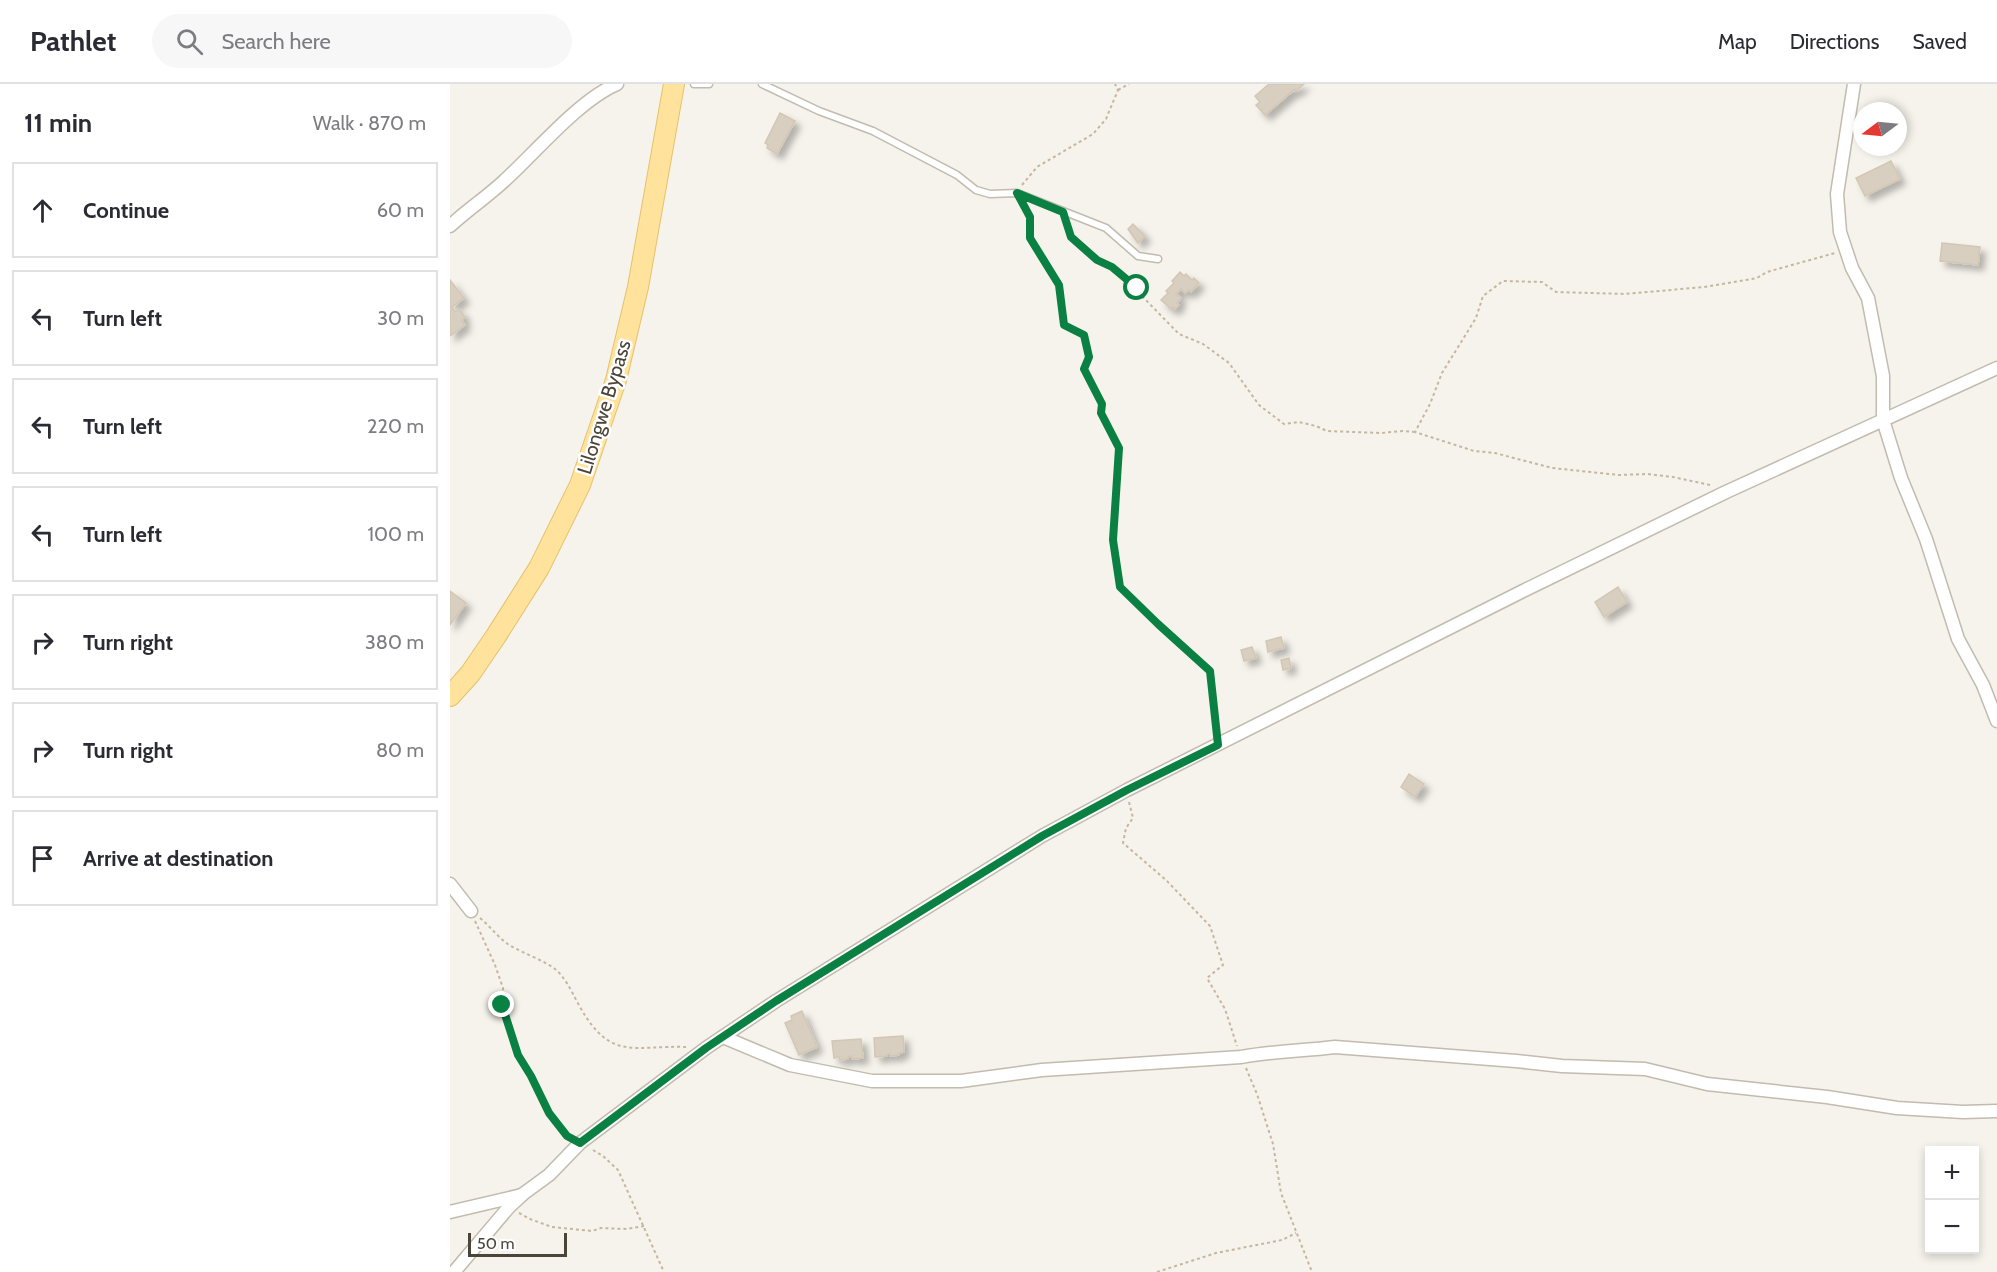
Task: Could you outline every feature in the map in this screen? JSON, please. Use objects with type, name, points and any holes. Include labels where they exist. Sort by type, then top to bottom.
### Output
[{"type":"main road","name":"Lilongwe Bypass","points":[[450,696],[470,674],[539,568],[580,485],[616,380],[639,287],[674,84]]},
{"type":"street","points":[[453,220],[502,183],[604,90],[617,84]]},
{"type":"street","points":[[1854,84],[1838,194],[1839,224],[1852,268],[1868,298],[1883,376],[1883,420],[1902,478],[1926,539],[1958,639],[1983,685],[1997,721]]},
{"type":"street","points":[[454,1272],[509,1207],[549,1175],[580,1143],[706,1048],[776,1001],[1042,836],[1127,790],[1523,591],[1726,492],[1997,368]]},
{"type":"street","points":[[450,884],[471,911]]},
{"type":"street","points":[[723,1037],[790,1065],[872,1082],[961,1081],[1042,1070],[1241,1057],[1259,1053],[1335,1047],[1562,1066],[1645,1069],[1707,1084],[1827,1097],[1897,1108],[1963,1112],[1997,1111]]},
{"type":"street","points":[[450,1212],[523,1194]]},
{"type":"lane","points":[[694,84],[709,84]]},
{"type":"lane","points":[[762,84],[819,111],[873,131],[957,175],[976,190],[990,194],[1017,193],[1106,228],[1138,256],[1158,259]]},
{"type":"path","points":[[1115,84],[1118,90]]},
{"type":"path","points":[[1129,84],[1118,90],[1106,119],[1093,134],[1037,166],[1017,193],[1030,217],[1030,238],[1059,285],[1064,325],[1084,335],[1089,357],[1084,369],[1102,404],[1101,413],[1119,448],[1113,540],[1120,587],[1210,671],[1218,745]]},
{"type":"path","points":[[1063,212],[1071,237],[1097,260],[1112,267],[1137,288],[1140,294],[1179,334],[1203,344],[1229,363],[1259,405],[1284,424],[1299,422],[1327,431],[1381,434],[1403,430],[1474,451],[1496,453],[1552,468],[1619,475],[1647,474],[1673,477],[1717,486],[1726,492]]},
{"type":"path","points":[[1415,432],[1430,404],[1442,373],[1476,318],[1483,296],[1503,281],[1542,282],[1556,292],[1625,294],[1757,278],[1767,272],[1846,250]]},
{"type":"path","points":[[1127,790],[1133,818],[1126,828],[1123,843],[1166,880],[1210,926],[1223,965],[1208,978],[1225,1009],[1241,1057],[1257,1094],[1273,1144],[1281,1193],[1312,1272]]},
{"type":"path","points":[[471,911],[510,946],[555,969],[565,980],[589,1023],[601,1036],[613,1044],[624,1048],[706,1048]]},
{"type":"path","points":[[471,911],[503,988],[503,1013],[518,1055],[549,1113],[567,1136],[603,1156],[618,1170],[664,1272]]},
{"type":"path","points":[[509,1207],[530,1219],[552,1227],[592,1231],[602,1228],[627,1229],[644,1226]]},
{"type":"path","points":[[1157,1272],[1216,1253],[1282,1240],[1296,1233]]},
{"type":"building","points":[[1269,84],[1304,84],[1265,115],[1256,105],[1260,102],[1255,96]]},
{"type":"building","points":[[780,113],[795,121],[777,154],[767,148],[768,145],[765,143]]},
{"type":"building","points":[[1891,161],[1900,179],[1865,196],[1856,178]]},
{"type":"building","points":[[1133,224],[1145,236],[1138,243],[1128,229]]},
{"type":"building","points":[[1942,243],[1980,247],[1978,265],[1940,261]]},
{"type":"building","points":[[1180,272],[1192,280],[1194,278],[1199,283],[1191,292],[1189,290],[1185,293],[1181,289],[1176,294],[1181,298],[1177,303],[1179,305],[1171,309],[1161,300],[1168,293],[1166,291]]},
{"type":"building","points":[[450,280],[464,298],[452,307],[455,312],[459,309],[465,317],[462,320],[465,325],[450,336]]},
{"type":"building","points":[[1618,587],[1627,602],[1604,617],[1595,602]]},
{"type":"building","points":[[450,591],[466,603],[450,625]]},
{"type":"building","points":[[1281,637],[1284,648],[1268,652],[1266,641]]},
{"type":"building","points":[[1252,647],[1256,658],[1244,661],[1241,650]]},
{"type":"building","points":[[1289,658],[1291,668],[1283,670],[1281,660]]},
{"type":"building","points":[[1409,774],[1424,784],[1415,797],[1401,787]]},
{"type":"building","points":[[802,1011],[817,1047],[799,1055],[785,1023],[792,1020],[791,1016]]},
{"type":"building","points":[[903,1036],[904,1052],[899,1055],[887,1054],[887,1056],[875,1057],[874,1038]]},
{"type":"building","points":[[861,1039],[863,1058],[852,1059],[851,1056],[840,1060],[839,1057],[834,1058],[832,1041]]},
{"type":"route","points":[[502,1005],[518,1055],[549,1113],[567,1136],[580,1143],[706,1048],[776,1001],[1042,836],[1127,790],[1218,745],[1210,671],[1120,587],[1113,540],[1119,448],[1101,413],[1102,404],[1084,369],[1089,357],[1084,335],[1064,325],[1059,285],[1030,238],[1030,217],[1017,193],[1063,212],[1071,237],[1097,260],[1112,267],[1137,288]]}]
